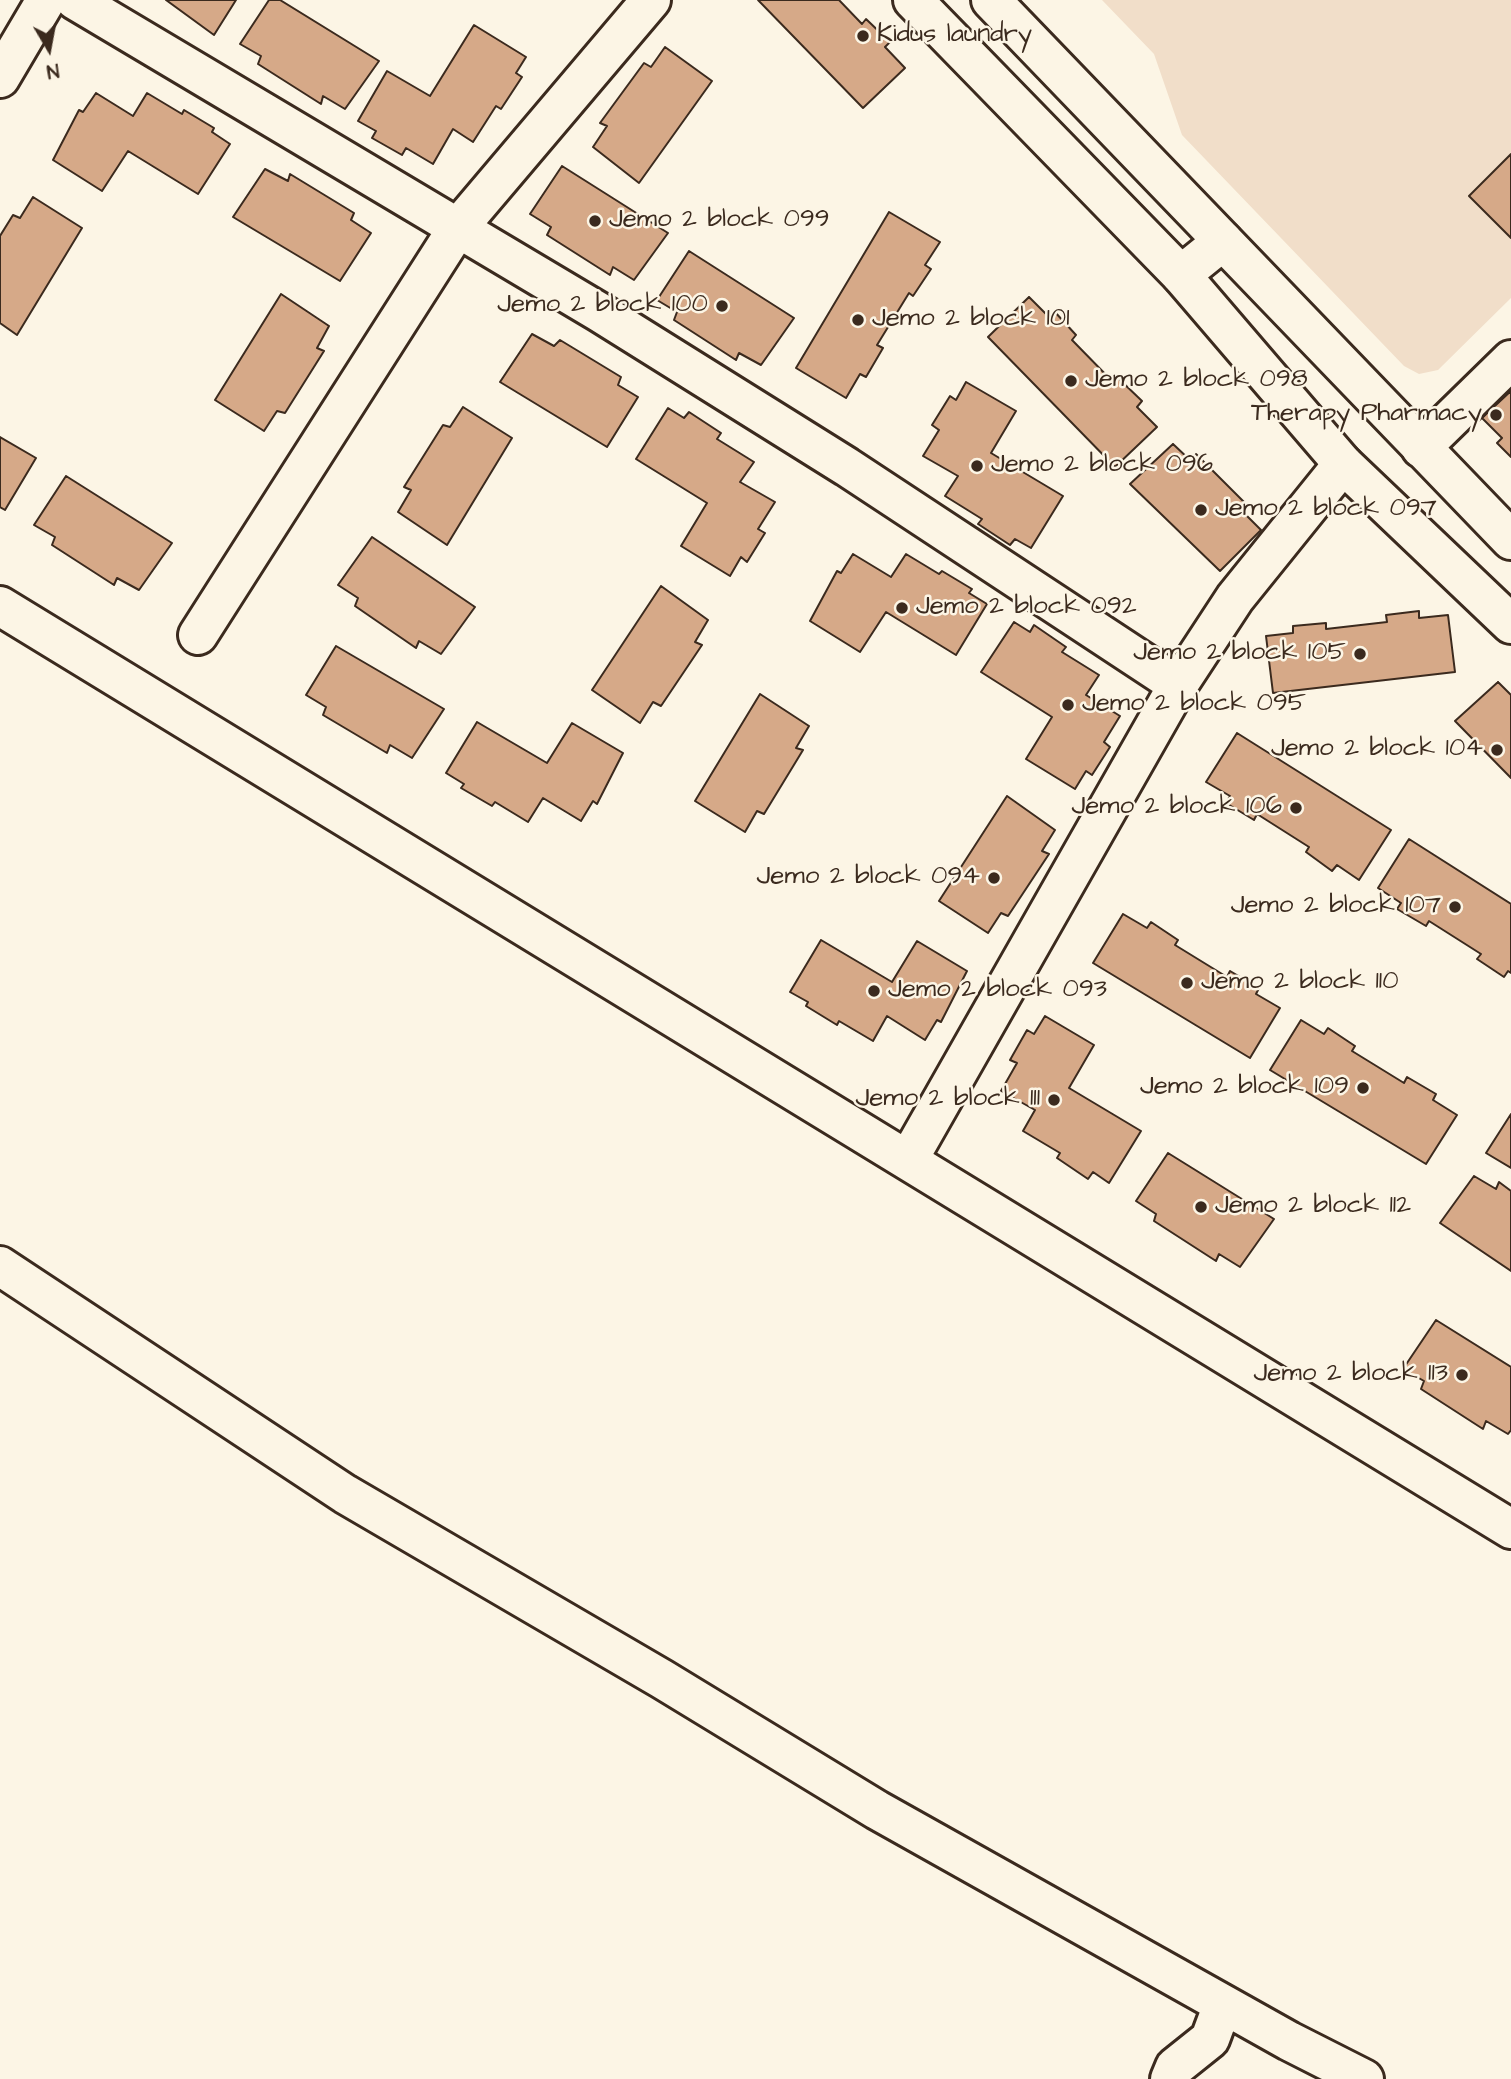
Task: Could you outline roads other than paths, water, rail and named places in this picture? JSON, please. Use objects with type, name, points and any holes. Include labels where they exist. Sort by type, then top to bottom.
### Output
[{"type":"street","points":[[0,78],[46,0]]},
{"type":"street","points":[[75,0],[599,312],[847,467],[1178,685]]},
{"type":"street","points":[[198,635],[457,229],[651,0]]},
{"type":"street","points":[[913,0],[1181,275],[1343,464],[1511,624]]},
{"type":"street","points":[[992,0],[1511,540]]},
{"type":"street","points":[[1181,275],[1223,241]]},
{"type":"street","points":[[1421,448],[1511,360]]},
{"type":"street","points":[[908,1160],[1178,685],[1235,598],[1343,464]]},
{"type":"street","points":[[0,606],[1511,1529]]},
{"type":"street","points":[[0,1266],[345,1494],[650,1672],[877,1810],[1223,2004],[1364,2079]]},
{"type":"street","points":[[1170,2079],[1175,2067],[1210,2039],[1223,2004]]},
{"type":"place","name":"Kidus laundry","points":[[863,36]]},
{"type":"place","name":"Jemo 2 block 099","points":[[595,221]]},
{"type":"place","name":"Jemo 2 block 100","points":[[722,306]]},
{"type":"place","name":"Jemo 2 block 101","points":[[858,320]]},
{"type":"place","name":"Jemo 2 block 098","points":[[1071,381]]},
{"type":"place","name":"Therapy Pharmacy","points":[[1496,415]]},
{"type":"place","name":"Jemo 2 block 096","points":[[977,466]]},
{"type":"place","name":"Jemo 2 block 097","points":[[1201,510]]},
{"type":"place","name":"Jemo 2 block 092","points":[[902,608]]},
{"type":"place","name":"Jemo 2 block 105","points":[[1360,654]]},
{"type":"place","name":"Jemo 2 block 095","points":[[1068,705]]},
{"type":"place","name":"Jemo 2 block 104","points":[[1497,750]]},
{"type":"place","name":"Jemo 2 block 106","points":[[1296,808]]},
{"type":"place","name":"Jemo 2 block 094","points":[[994,878]]},
{"type":"place","name":"Jemo 2 block 107","points":[[1455,907]]},
{"type":"place","name":"Jemo 2 block 110","points":[[1187,983]]},
{"type":"place","name":"Jemo 2 block 093","points":[[874,991]]},
{"type":"place","name":"Jemo 2 block 109","points":[[1363,1088]]},
{"type":"place","name":"Jemo 2 block 111","points":[[1054,1100]]},
{"type":"place","name":"Jemo 2 block 112","points":[[1201,1207]]},
{"type":"place","name":"Jemo 2 block 113","points":[[1462,1375]]}]
